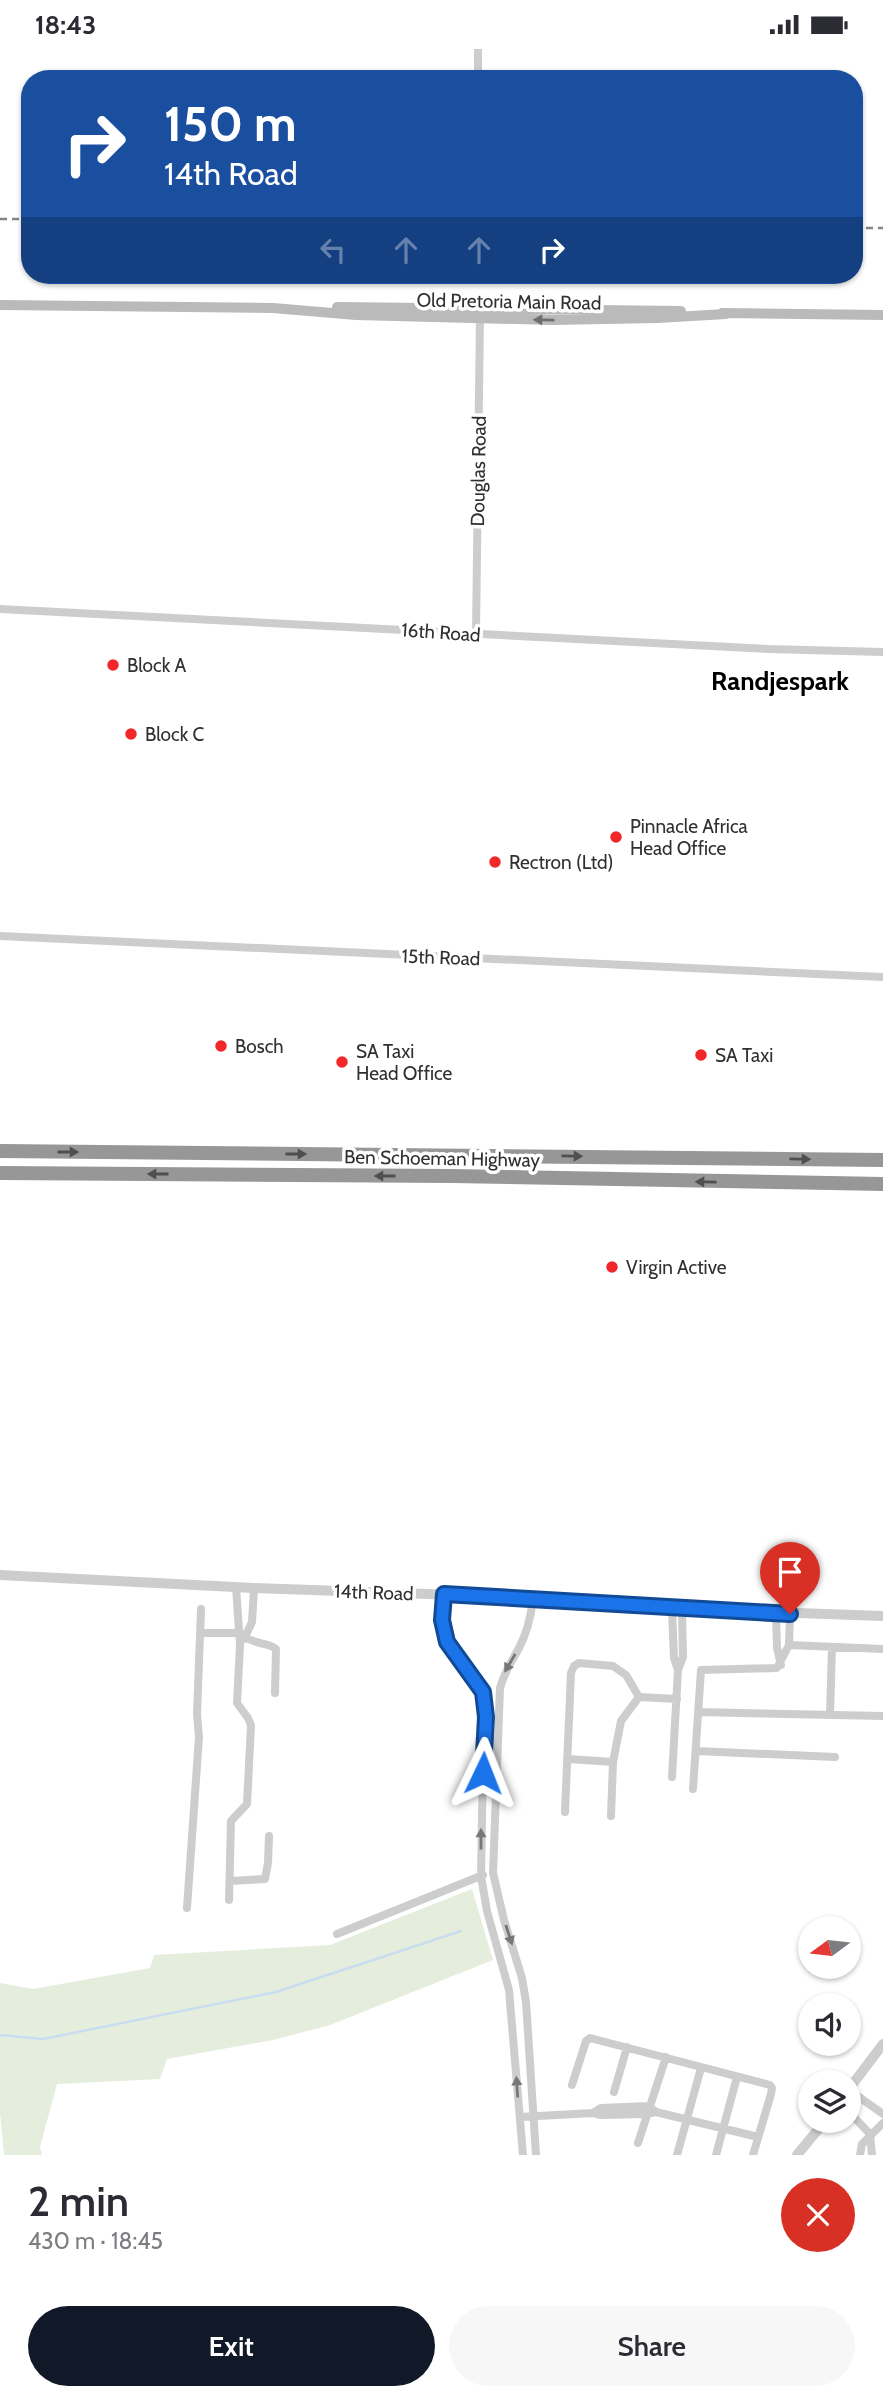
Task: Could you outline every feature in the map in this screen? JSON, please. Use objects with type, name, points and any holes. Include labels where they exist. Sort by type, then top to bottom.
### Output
[{"type":"highway","name":"Ben Schoeman Highway","points":[[0,1151],[883,1160]]},
{"type":"highway","name":"Ben Schoeman Highway","points":[[0,1173],[883,1184]]},
{"type":"highway","points":[[848,1184],[883,1192]]},
{"type":"main road","name":"Old Pretoria Main Road","points":[[0,305],[292,309],[356,315],[480,313],[608,320],[726,314],[883,315]]},
{"type":"street","points":[[478,49],[478,70]]},
{"type":"street","name":"Douglas Road","points":[[476,634],[480,313]]},
{"type":"street","name":"16th Road","points":[[0,609],[883,652]]},
{"type":"street","name":"15th Road","points":[[0,936],[883,977]]},
{"type":"street","name":"14th Road","points":[[0,1575],[254,1588],[444,1594],[677,1609],[883,1616]]},
{"type":"street","points":[[229,1900],[231,1821],[247,1804],[250,1738],[250,1721],[237,1703],[242,1638],[236,1587]]},
{"type":"street","points":[[242,1638],[252,1622],[254,1588]]},
{"type":"street","points":[[444,1594],[442,1620],[447,1642],[483,1692],[481,1876],[487,1911],[509,1990],[523,2155]]},
{"type":"street","points":[[533,1599],[529,1623],[519,1649],[504,1671],[500,1688],[493,1873],[526,2002],[537,2155]]},
{"type":"street","points":[[187,1908],[199,1737],[197,1715],[201,1609]]},
{"type":"street","points":[[672,1777],[678,1670],[674,1658],[677,1609]]},
{"type":"street","points":[[776,1613],[777,1648],[781,1665]]},
{"type":"street","points":[[694,1789],[701,1669],[775,1670],[781,1665],[789,1645],[790,1614]]},
{"type":"street","points":[[202,1633],[242,1638],[273,1646],[276,1649],[275,1693]]},
{"type":"street","points":[[789,1645],[883,1649]]},
{"type":"street","points":[[830,1715],[832,1647]]},
{"type":"street","points":[[565,1812],[571,1673],[575,1665],[579,1663],[613,1666],[626,1675],[639,1697]]},
{"type":"street","points":[[639,1697],[677,1699]]},
{"type":"street","points":[[611,1816],[613,1762],[621,1721],[639,1697]]},
{"type":"street","points":[[698,1712],[883,1716]]},
{"type":"street","points":[[696,1751],[835,1757]]},
{"type":"street","points":[[569,1759],[613,1762]]},
{"type":"street","points":[[230,1881],[265,1879],[269,1836]]},
{"type":"street","points":[[337,1934],[493,1873]]},
{"type":"street","points":[[572,2085],[588,2038],[772,2087],[753,2155]]},
{"type":"street","points":[[861,2073],[883,2044]]},
{"type":"street","points":[[614,2092],[626,2047]]},
{"type":"street","points":[[638,2143],[651,2111],[666,2057]]},
{"type":"street","points":[[677,2155],[701,2068]]},
{"type":"street","points":[[716,2155],[737,2077]]},
{"type":"street","points":[[861,2097],[883,2113]]},
{"type":"street","points":[[520,2117],[651,2111],[758,2137]]},
{"type":"street","points":[[861,2122],[870,2134],[872,2155]]},
{"type":"street","points":[[860,2155],[860,2147],[883,2123]]},
{"type":"street","points":[[797,2155],[815,2133]]},
{"type":"green space","points":[[472,1889],[493,1960],[330,2025],[273,2040],[167,2059],[160,2079],[57,2084],[40,2147],[42,2155],[4,2155],[0,2113],[0,1983],[33,1989],[150,1968],[154,1955],[330,1945]]},
{"type":"waterway","points":[[0,2035],[43,2039],[276,1992],[461,1931]]},
{"type":"railway","points":[[0,219],[21,219]]},
{"type":"railway","points":[[863,228],[883,228]]},
{"type":"place","name":"Block A","points":[[113,665]]},
{"type":"place","name":"Block C","points":[[131,734]]},
{"type":"place","name":"Pinnacle Africa Head Office","points":[[616,837]]},
{"type":"place","name":"Rectron (Ltd)","points":[[495,862]]},
{"type":"place","name":"Bosch","points":[[221,1046]]},
{"type":"place","name":"SA Taxi","points":[[701,1055]]},
{"type":"place","name":"SA Taxi Head Office","points":[[342,1062]]},
{"type":"place","name":"Virgin Active","points":[[612,1267]]},
{"type":"district","name":"Randjespark","points":[[780,681]]},
{"type":"route","points":[[483,1773],[486,1717],[483,1692],[447,1642],[442,1620],[444,1594],[790,1614]]}]
